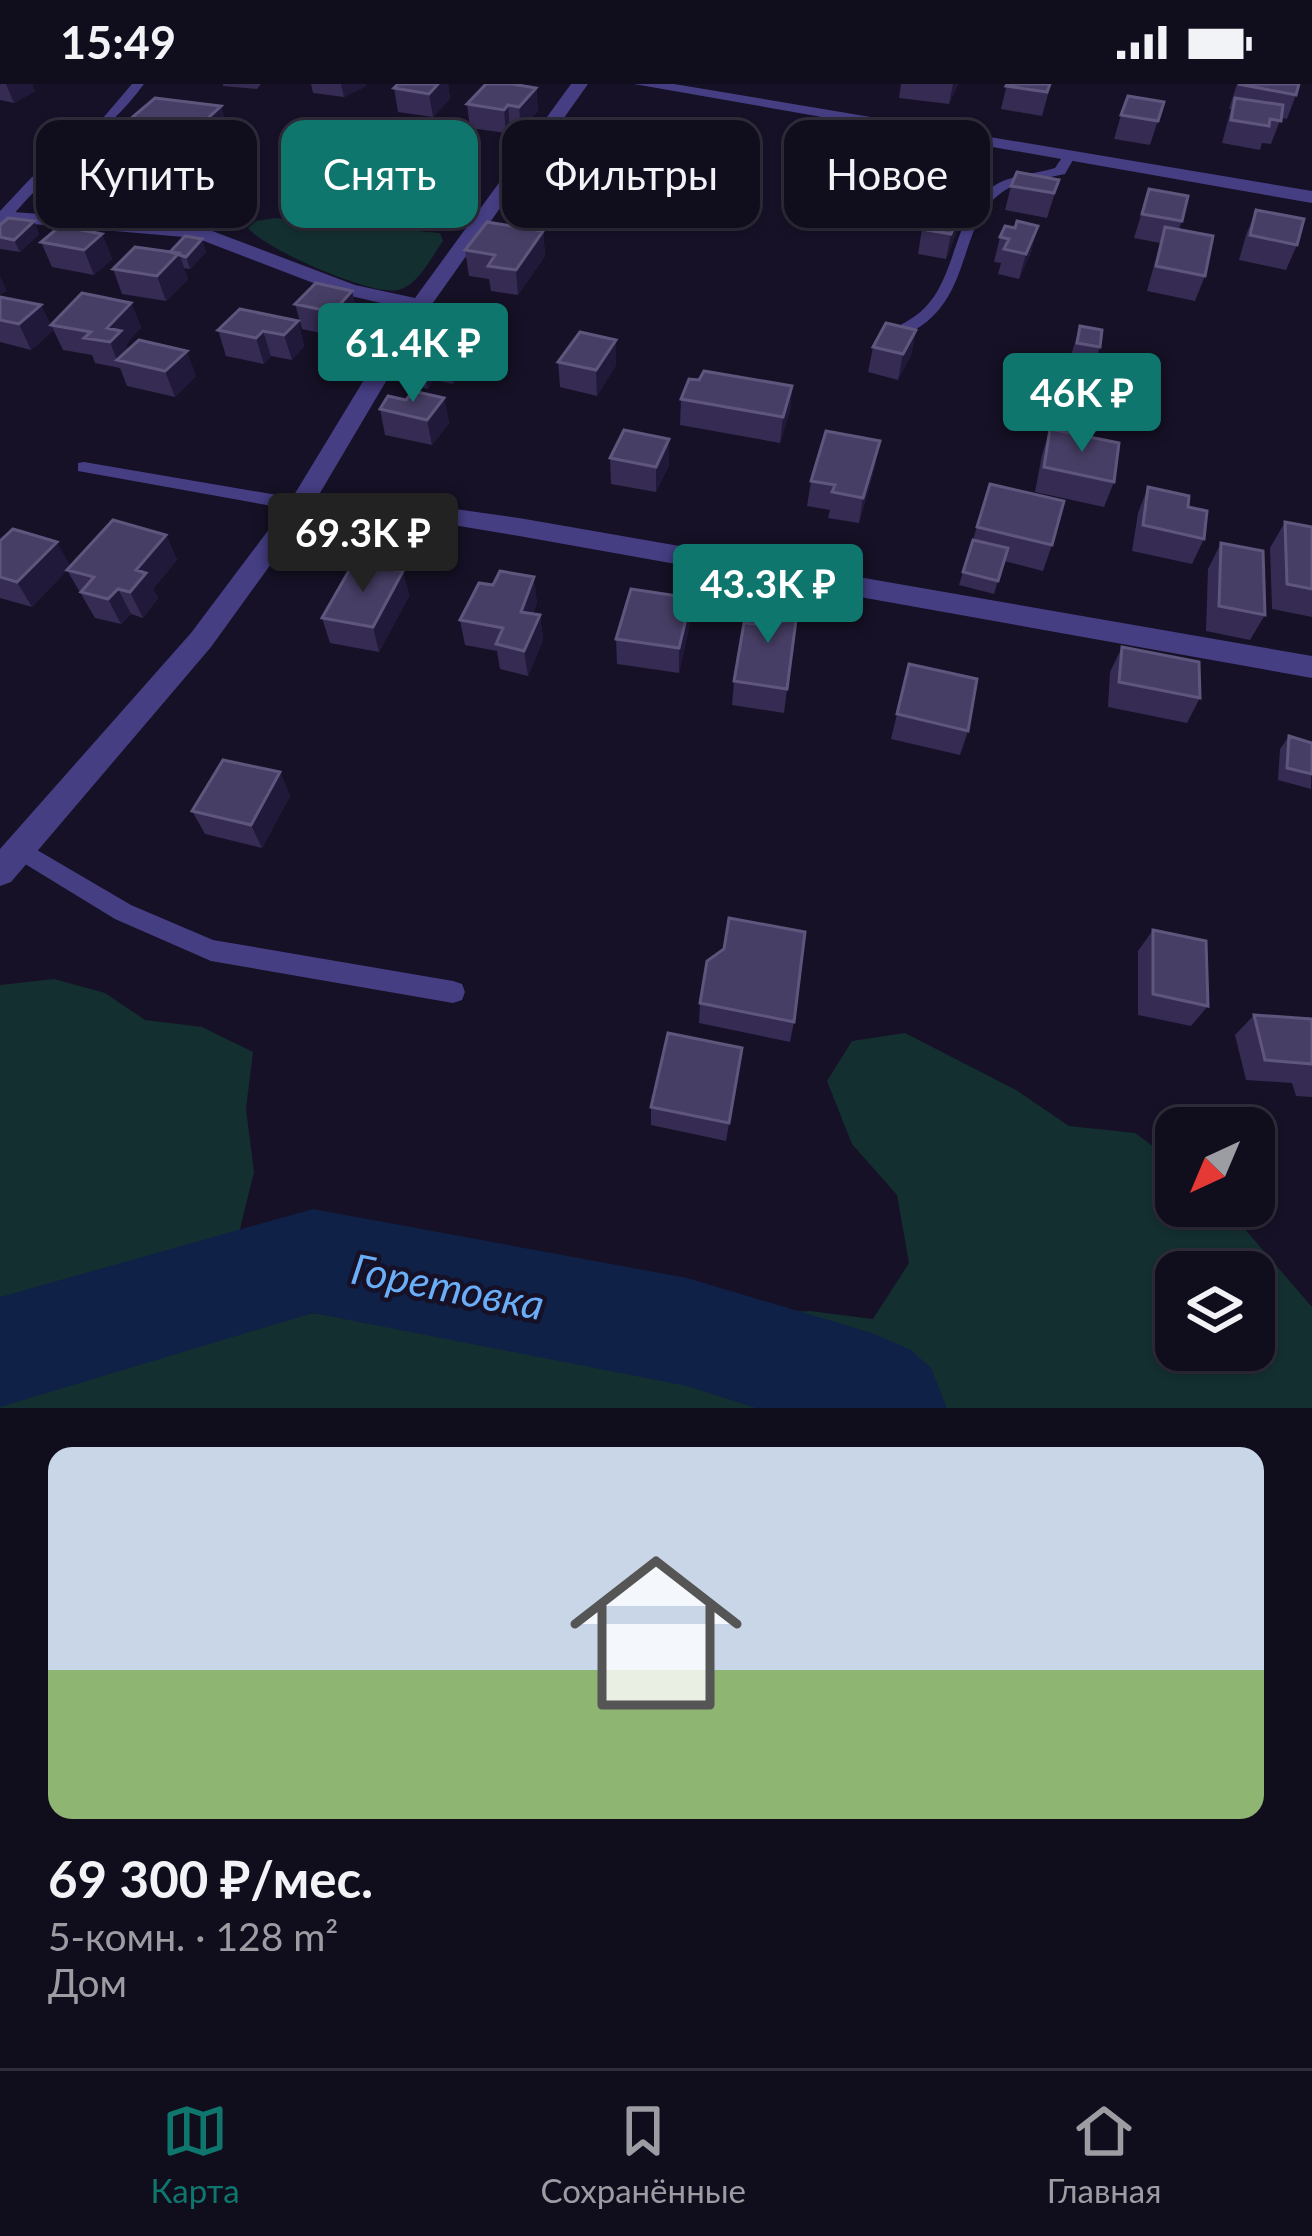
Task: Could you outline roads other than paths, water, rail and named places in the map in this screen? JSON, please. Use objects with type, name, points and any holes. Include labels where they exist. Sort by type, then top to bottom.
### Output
[{"type":"street","points":[[10,860],[200,640],[300,506],[420,306],[580,84]]},
{"type":"street","points":[[642,84],[1312,197]]},
{"type":"street","points":[[2,217],[199,232],[310,277],[420,306]]},
{"type":"street","points":[[300,506],[480,520],[1312,667]]},
{"type":"lane","points":[[2,217],[22,191],[103,129],[138,84]]},
{"type":"lane","points":[[887,338],[926,319],[945,292],[991,194],[1060,171],[1071,153]]},
{"type":"lane","points":[[84,467],[300,506]]},
{"type":"lane","points":[[10,860],[211,950],[453,992]]},
{"type":"waterway","name":"Горетовка","points":[[0,1352],[313,1261],[687,1332],[872,1389],[891,1408]]}]
